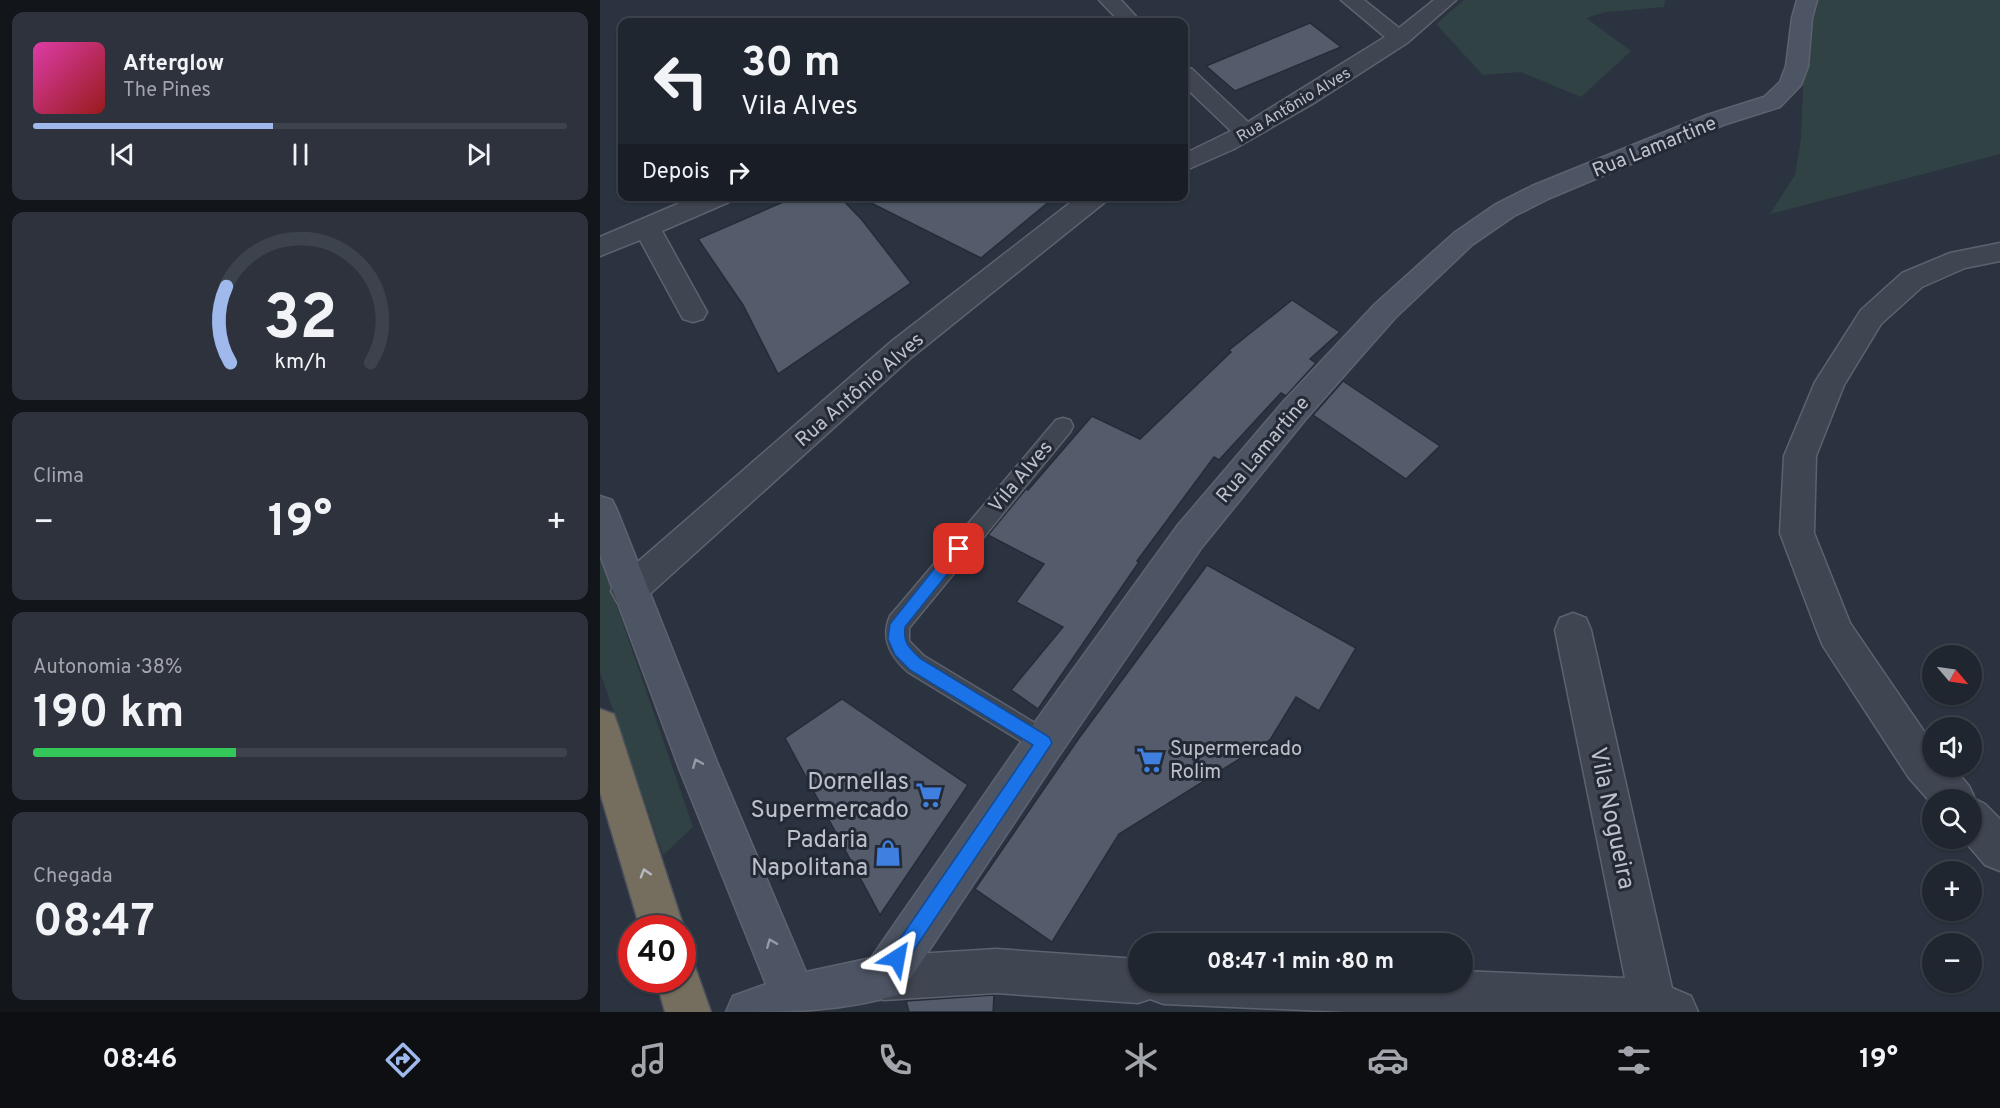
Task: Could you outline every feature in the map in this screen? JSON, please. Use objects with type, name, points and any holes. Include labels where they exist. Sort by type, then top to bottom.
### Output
[{"type":"highway","points":[[600,728],[658,915]]},
{"type":"highway","points":[[682,993],[688,1012]]},
{"type":"street","points":[[1109,0],[1127,18]]},
{"type":"street","points":[[1351,0],[1399,38]]},
{"type":"street","name":"Rua Antônio Alves","points":[[1188,161],[1246,133],[1296,105],[1399,38],[1446,0]]},
{"type":"street","name":"Rua Lamartine","points":[[884,978],[1044,743],[1190,536],[1294,411],[1384,311],[1463,239],[1505,210],[1541,192],[1715,120],[1772,102],[1790,85],[1797,66],[1802,18],[1807,0]]},
{"type":"street","points":[[1188,78],[1246,133]]},
{"type":"street","points":[[600,247],[709,201]]},
{"type":"street","name":"Rua Antônio Alves","points":[[629,591],[902,349],[1090,201]]},
{"type":"street","points":[[647,228],[693,312]]},
{"type":"street","points":[[1945,789],[1923,764],[1836,634],[1797,533],[1800,456],[1830,382],[1871,317],[1912,280],[1959,260],[2000,252]]},
{"type":"street","points":[[600,510],[629,591],[797,1004]]},
{"type":"street","name":"Vila Nogueira","points":[[1573,630],[1664,1009]]},
{"type":"street","points":[[1982,830],[2000,850]]},
{"type":"street","points":[[749,1012],[797,1004],[884,978],[996,971],[1128,980]]},
{"type":"street","points":[[1221,993],[1257,1000],[1637,1001],[1664,1009]]},
{"type":"lane","name":"Vila Alves","points":[[1044,743],[916,664],[901,650],[896,639],[898,624],[1063,426]]},
{"type":"shaded area","points":[[1464,0],[1665,0],[1664,7],[1606,12],[1586,18],[1631,51],[1581,97],[1521,72],[1483,75],[1436,24]]},
{"type":"shaded area","points":[[1801,0],[2000,0],[2000,154],[1770,214],[1795,175],[1801,139],[1803,91]]},
{"type":"shaded area","points":[[600,557],[693,827],[663,855],[600,672]]},
{"type":"building","points":[[1310,23],[1341,47],[1235,91],[1206,66]]},
{"type":"building","points":[[785,201],[844,201],[862,220],[911,283],[778,374],[743,305],[698,239]]},
{"type":"building","points":[[867,201],[1050,201],[981,258]]},
{"type":"building","points":[[1292,300],[1340,332],[1310,359],[1316,363],[1286,396],[1281,393],[1219,460],[1214,457],[1137,561],[1139,562],[1038,709],[1011,690],[1063,627],[1016,602],[1044,564],[988,535],[1092,416],[1140,439],[1231,352],[1229,350]]},
{"type":"building","points":[[1343,381],[1440,446],[1406,479],[1313,415]]},
{"type":"building","points":[[1207,565],[1356,648],[1319,711],[1296,697],[1270,740],[1119,834],[1052,942],[975,889],[1079,738]]},
{"type":"building","points":[[842,699],[968,785],[880,915],[785,738]]},
{"type":"building","points":[[994,995],[993,1012],[909,1012],[906,1001]]},
{"type":"place","name":"Supermercado Rolim","points":[[1150,760]]},
{"type":"place","name":"Dornellas Supermercado","points":[[929,795]]},
{"type":"place","name":"Padaria Napolitana","points":[[888,853]]},
{"type":"route","points":[[897,958],[1044,743],[916,664],[901,650],[896,639],[898,624],[959,549]]}]
